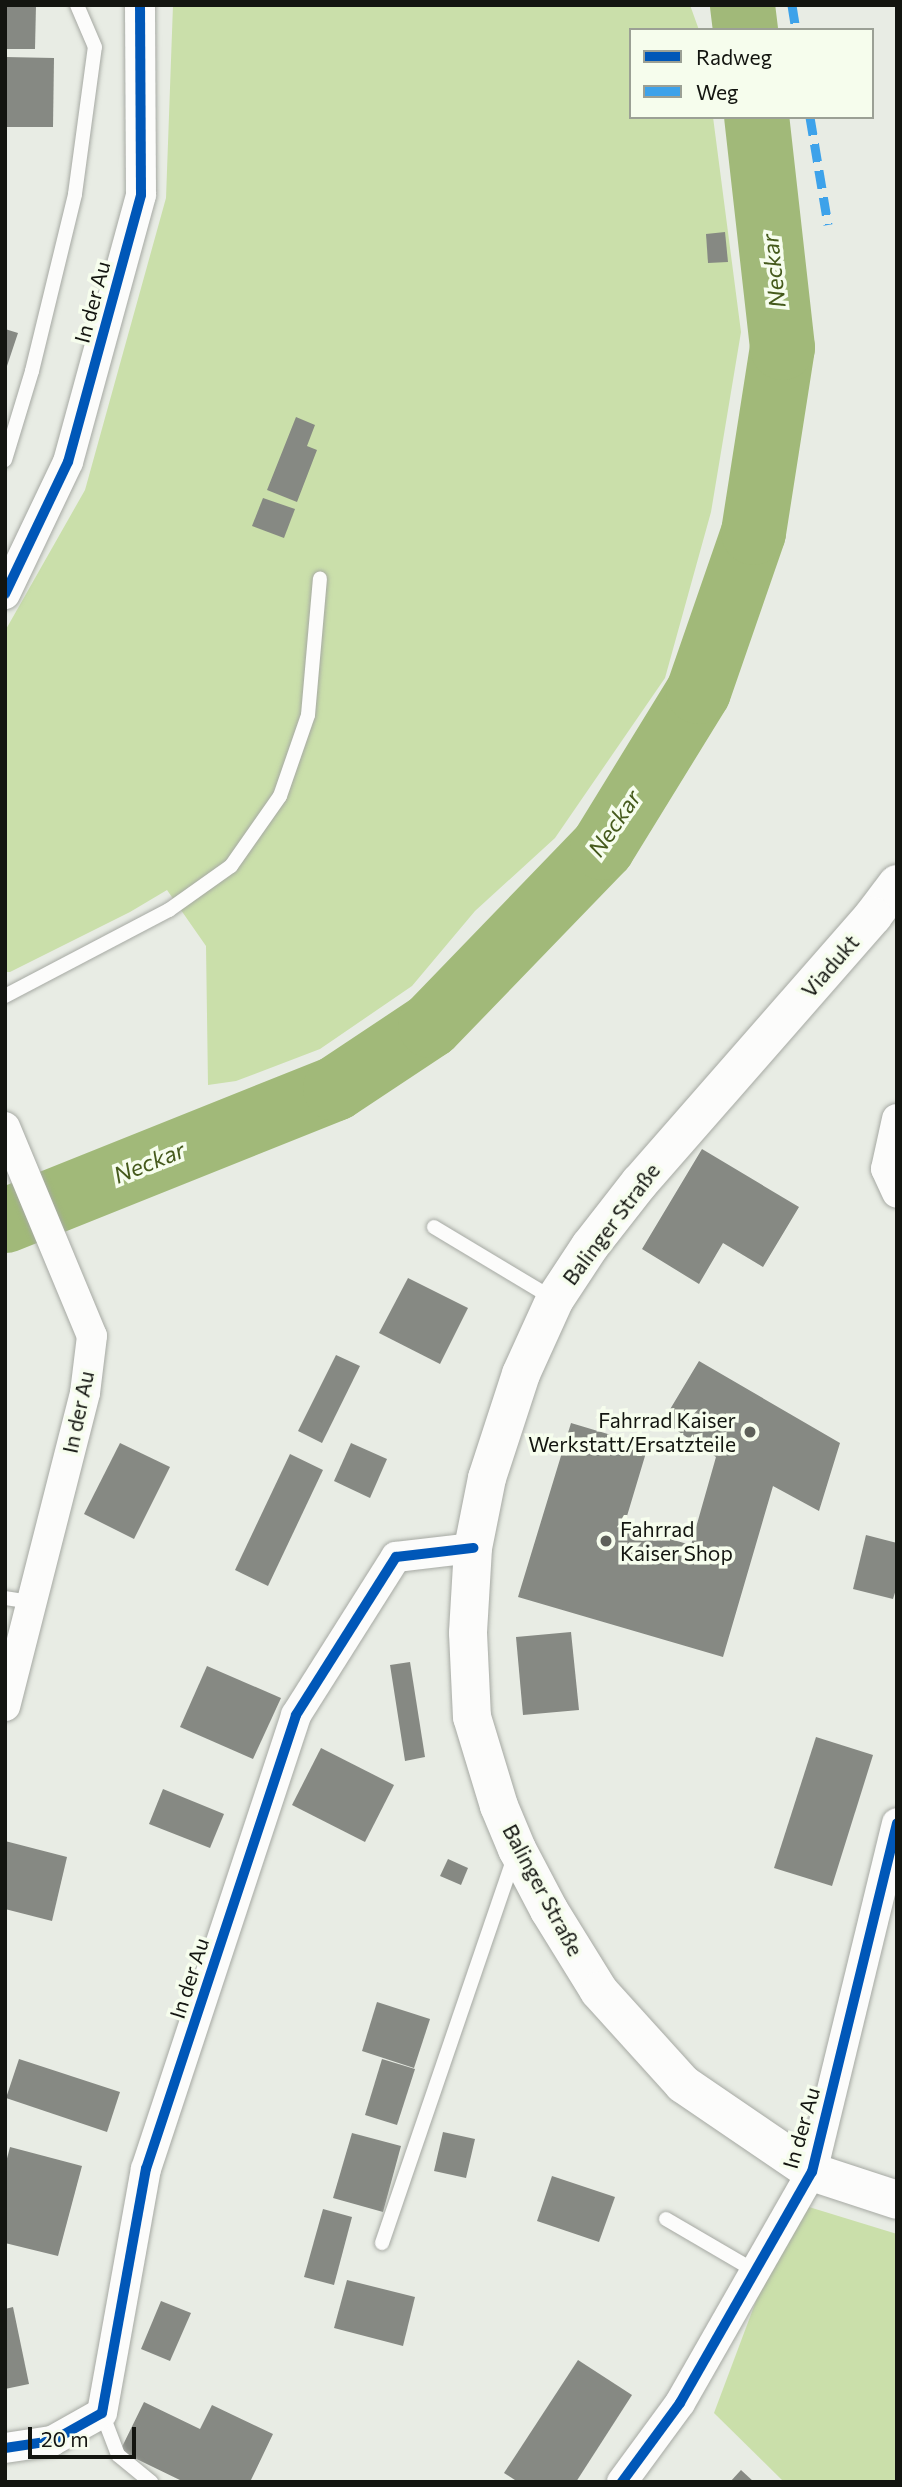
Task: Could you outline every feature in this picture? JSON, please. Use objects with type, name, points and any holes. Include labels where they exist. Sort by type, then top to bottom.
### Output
[{"type":"main road","name":"Viadukt","points":[[761,1045],[873,916],[897,884]]},
{"type":"main road","name":"Balinger Straße","points":[[761,1045],[640,1182],[590,1246],[555,1299],[521,1374],[487,1478],[473,1548],[468,1633],[472,1717],[499,1806],[516,1849],[549,1910],[599,1991],[683,2084],[812,2172],[897,2200]]},
{"type":"street","name":"In der Au","points":[[5,594],[68,462],[141,195],[140,5]]},
{"type":"street","points":[[897,1119],[886,1169],[897,1193]]},
{"type":"street","name":"In der Au","points":[[5,1706],[18,1600],[85,1394],[92,1336],[9,1136]]},
{"type":"street","name":"In der Au","points":[[102,2413],[146,2169],[296,1716],[396,1557],[473,1548]]},
{"type":"street","name":"In der Au","points":[[622,2482],[680,2403],[812,2172],[897,1823]]},
{"type":"street","points":[[5,2448],[52,2441],[102,2413]]},
{"type":"lane","points":[[5,460],[32,371],[75,194],[95,47],[77,5]]},
{"type":"lane","points":[[5,996],[169,910],[231,866],[280,796],[308,715],[320,579]]},
{"type":"lane","points":[[434,1227],[555,1299]]},
{"type":"lane","points":[[382,2243],[516,1849]]},
{"type":"lane","points":[[666,2219],[754,2271]]},
{"type":"lane","points":[[102,2413],[118,2455],[150,2482]]},
{"type":"green space","points":[[173,5],[690,5],[698,28],[629,28],[629,119],[713,119],[741,332],[711,512],[665,678],[555,838],[475,911],[412,986],[320,1049],[236,1081],[208,1085],[206,946],[167,890],[130,912],[10,972],[5,972],[5,631],[85,490],[166,198]]},
{"type":"green space","points":[[809,2207],[897,2234],[897,2482],[784,2482],[714,2413],[774,2253]]},
{"type":"building","points":[[5,5],[36,5],[35,49],[5,49]]},
{"type":"building","points":[[5,57],[54,58],[53,127],[5,127]]},
{"type":"building","points":[[725,232],[728,262],[708,263],[706,234]]},
{"type":"building","points":[[5,329],[18,333],[6,369],[5,369]]},
{"type":"building","points":[[296,417],[315,425],[307,446],[317,450],[297,502],[267,490]]},
{"type":"building","points":[[263,498],[295,509],[284,538],[252,526]]},
{"type":"building","points":[[702,1149],[799,1207],[763,1267],[723,1243],[699,1284],[642,1249]]},
{"type":"building","points":[[408,1278],[468,1308],[440,1364],[379,1333]]},
{"type":"building","points":[[336,1355],[360,1366],[322,1443],[298,1431]]},
{"type":"building","name":"Fahrrad Kaiser Shop","points":[[699,1361],[840,1443],[819,1511],[773,1486],[723,1657],[518,1597],[571,1423],[648,1446],[624,1526],[691,1545],[716,1457],[663,1421]]},
{"type":"building","points":[[120,1443],[170,1467],[134,1539],[84,1514]]},
{"type":"building","points":[[351,1443],[387,1459],[370,1498],[334,1481]]},
{"type":"building","points":[[290,1454],[323,1470],[268,1586],[235,1570]]},
{"type":"building","points":[[866,1535],[897,1543],[897,1586],[893,1599],[853,1589]]},
{"type":"building","points":[[571,1632],[579,1710],[523,1715],[516,1637]]},
{"type":"building","points":[[410,1662],[425,1757],[405,1761],[390,1665]]},
{"type":"building","points":[[207,1666],[281,1698],[253,1759],[180,1727]]},
{"type":"building","points":[[816,1737],[873,1755],[832,1886],[774,1868]]},
{"type":"building","points":[[321,1748],[394,1785],[365,1842],[292,1805]]},
{"type":"building","points":[[163,1789],[224,1814],[210,1848],[149,1824]]},
{"type":"building","points":[[5,1841],[67,1857],[52,1921],[5,1909]]},
{"type":"building","points":[[448,1859],[468,1868],[461,1885],[440,1876]]},
{"type":"building","points":[[377,2002],[430,2019],[414,2068],[362,2051]]},
{"type":"building","points":[[19,2059],[120,2092],[107,2132],[6,2098]]},
{"type":"building","points":[[382,2059],[415,2069],[397,2125],[365,2115]]},
{"type":"building","points":[[443,2132],[475,2139],[466,2178],[434,2171]]},
{"type":"building","points":[[352,2133],[401,2146],[383,2212],[333,2198]]},
{"type":"building","points":[[10,2147],[82,2166],[58,2256],[5,2243],[5,2166]]},
{"type":"building","points":[[552,2176],[615,2197],[599,2242],[537,2221]]},
{"type":"building","points":[[323,2209],[352,2217],[334,2285],[304,2277]]},
{"type":"building","points":[[347,2280],[415,2297],[403,2346],[334,2328]]},
{"type":"building","points":[[161,2301],[191,2313],[170,2361],[141,2349]]},
{"type":"building","points":[[13,2307],[29,2384],[5,2389],[5,2309]]},
{"type":"building","points":[[578,2360],[632,2395],[576,2482],[518,2482],[504,2473]]},
{"type":"building","points":[[144,2402],[200,2429],[212,2405],[273,2434],[250,2482],[184,2482],[120,2451]]},
{"type":"building","points":[[741,2470],[754,2482],[730,2482]]},
{"type":"waterway","name":"Neckar","points":[[742,5],[745,28]]},
{"type":"waterway","name":"Neckar","points":[[5,1220],[335,1088],[430,1025],[602,847],[698,691],[753,532],[782,347],[756,119]]},
{"type":"marked path","points":[[792,5],[796,28]]},
{"type":"marked path","points":[[810,119],[828,225]]},
{"type":"cycle path","points":[[5,594],[68,462],[141,195],[140,5]]},
{"type":"cycle path","points":[[5,2448],[52,2441],[102,2413],[146,2169],[296,1715],[396,1557],[473,1548]]},
{"type":"cycle path","points":[[622,2482],[680,2403],[812,2172],[897,1823]]},
{"type":"place","name":"Fahrrad Kaiser Werkstatt/Ersatzteile","points":[[750,1432]]},
{"type":"place","name":"Fahrrad Kaiser Shop","points":[[606,1541]]}]
